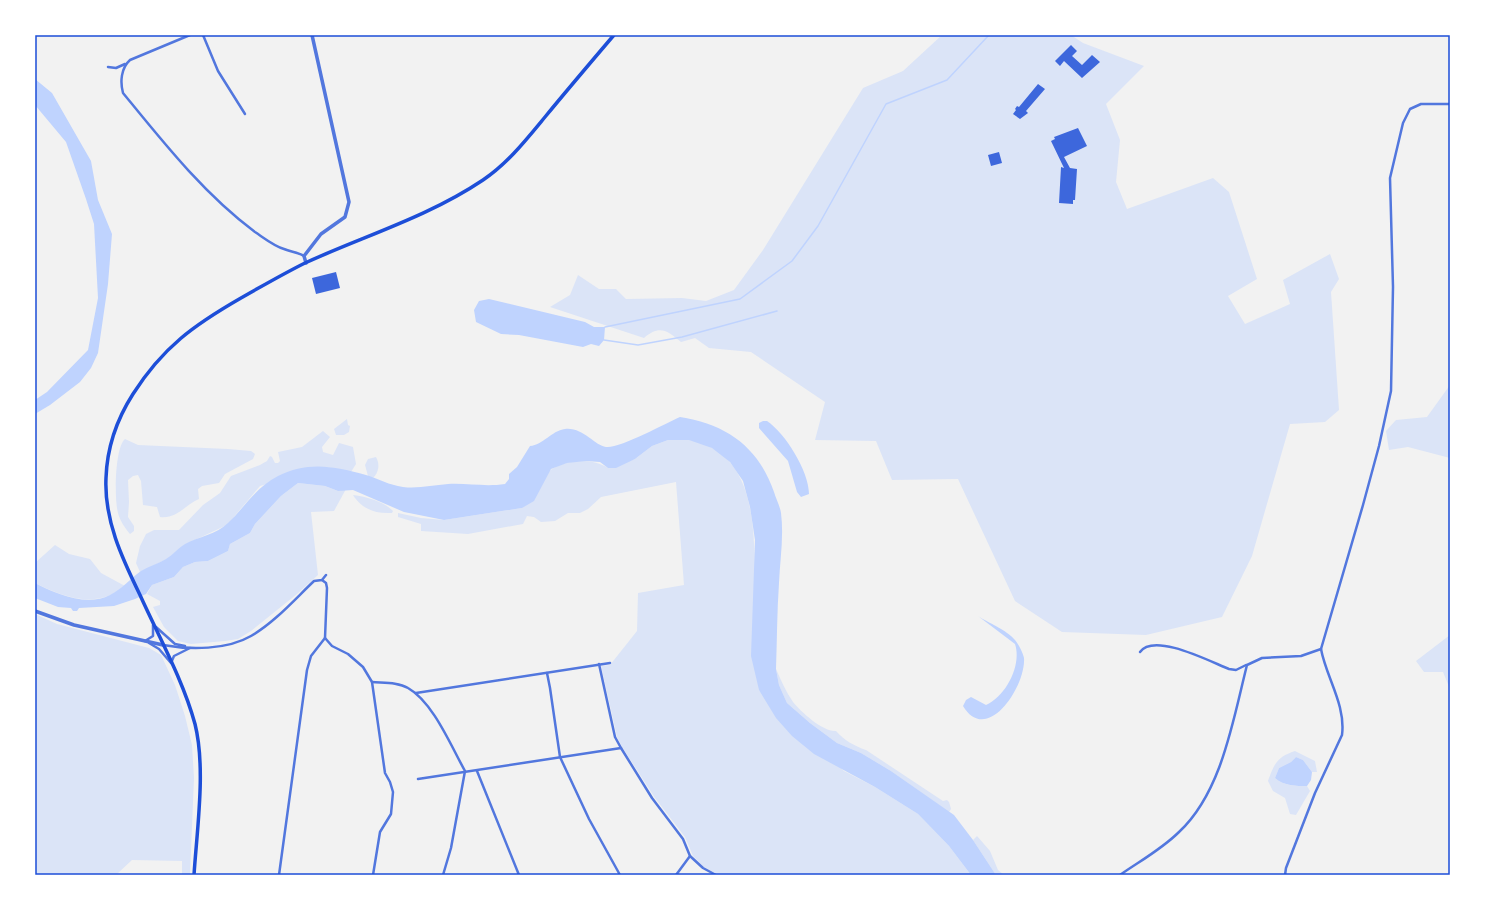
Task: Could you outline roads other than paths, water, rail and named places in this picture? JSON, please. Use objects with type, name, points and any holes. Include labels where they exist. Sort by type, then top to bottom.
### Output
[{"type":"main road","points":[[194,875],[201,757],[195,724],[171,663],[126,565],[113,533],[109,516],[106,478],[108,457],[113,435],[128,402],[162,355],[191,328],[306,263],[385,231],[427,211],[482,181],[507,162],[614,35]]},
{"type":"street","points":[[108,66],[116,68],[135,58],[190,35]]},
{"type":"street","points":[[203,35],[218,71],[245,114]]},
{"type":"street","points":[[304,256],[321,234],[345,216],[349,202],[312,35]]},
{"type":"street","points":[[125,64],[121,83],[123,93],[174,156],[232,214],[254,232],[282,249],[299,253],[304,256],[306,263]]},
{"type":"street","points":[[1285,875],[1290,857],[1315,792],[1342,735],[1343,718],[1324,665],[1321,648],[1366,497],[1383,431],[1391,391],[1393,287],[1390,178],[1403,123],[1410,109],[1421,104],[1450,104]]},
{"type":"street","points":[[35,611],[74,625],[179,648],[235,643],[252,636],[270,622],[314,581],[322,580],[326,576]]},
{"type":"street","points":[[279,875],[307,670],[311,656],[325,638],[327,588],[326,583],[322,580]]},
{"type":"street","points":[[152,622],[175,644],[193,647]]},
{"type":"street","points":[[145,641],[153,636],[152,622]]},
{"type":"street","points":[[325,638],[332,646],[348,654],[363,667],[372,682],[385,773],[393,792],[391,814],[380,832],[373,875]]},
{"type":"street","points":[[145,641],[159,649],[171,663],[174,656],[193,647]]},
{"type":"street","points":[[1140,652],[1147,646],[1168,645],[1229,669],[1236,670],[1262,658],[1301,656],[1321,648]]},
{"type":"street","points":[[416,693],[610,663]]},
{"type":"street","points":[[599,664],[615,737],[621,748],[652,798],[683,839],[690,856],[703,868],[716,875]]},
{"type":"street","points":[[1120,875],[1180,831],[1194,816],[1206,797],[1215,778],[1230,731],[1247,665]]},
{"type":"street","points":[[546,673],[550,688],[560,757],[589,819],[620,875]]},
{"type":"street","points":[[372,682],[400,685],[416,693],[432,713],[465,771],[450,848],[443,875]]},
{"type":"street","points":[[418,779],[621,748]]},
{"type":"street","points":[[477,771],[519,875]]},
{"type":"street","points":[[676,875],[690,856]]},
{"type":"water","points":[[35,79],[52,93],[91,161],[98,200],[112,234],[108,284],[98,353],[91,368],[80,382],[50,405],[35,414],[35,400],[47,392],[88,350],[98,298],[94,224],[66,142],[35,105]]},
{"type":"water","points":[[489,299],[585,322],[594,327],[605,327],[604,340],[599,346],[591,344],[583,347],[519,335],[501,334],[476,322],[474,310],[479,301]]},
{"type":"water","points":[[680,417],[697,420],[712,425],[739,441],[760,463],[768,476],[774,492],[782,522],[776,669],[779,685],[787,703],[810,723],[837,743],[861,753],[891,771],[954,815],[973,840],[996,875],[971,875],[949,846],[918,814],[875,787],[814,754],[792,736],[776,718],[759,690],[751,656],[755,540],[750,507],[743,481],[730,462],[712,448],[689,440],[668,440],[652,446],[635,459],[616,468],[608,468],[600,462],[586,461],[567,463],[551,469],[534,501],[522,508],[444,520],[404,512],[353,490],[338,491],[325,486],[298,483],[281,496],[255,524],[250,533],[230,544],[228,551],[208,561],[195,562],[183,567],[174,577],[152,585],[146,594],[135,599],[114,606],[79,608],[77,611],[73,611],[71,608],[58,607],[35,598],[35,583],[72,598],[92,600],[110,595],[141,571],[171,556],[185,544],[224,527],[263,486],[289,471],[310,467],[332,467],[366,475],[403,487],[448,484],[505,484],[509,479],[509,474],[517,467],[530,446],[539,443],[560,430],[571,429],[583,434],[602,446],[612,447],[631,440]]},
{"type":"water","points":[[767,421],[781,434],[795,453],[805,475],[809,494],[801,497],[797,492],[788,461],[759,428],[759,423]]},
{"type":"water","points":[[978,616],[1011,636],[1019,645],[1024,658],[1023,670],[1019,683],[1012,696],[1003,708],[993,716],[983,719],[973,717],[963,706],[966,700],[971,697],[986,705],[1000,695],[1011,679],[1017,652],[1015,644]]},
{"type":"water","points":[[1296,757],[1303,760],[1312,772],[1311,780],[1307,786],[1294,786],[1286,784],[1275,778],[1279,768],[1291,762]]},
{"type":"waterway","points":[[605,327],[740,299],[792,261],[818,226],[886,104],[947,80],[989,35]]},
{"type":"waterway","points":[[604,340],[638,345],[682,337],[777,311]]}]
